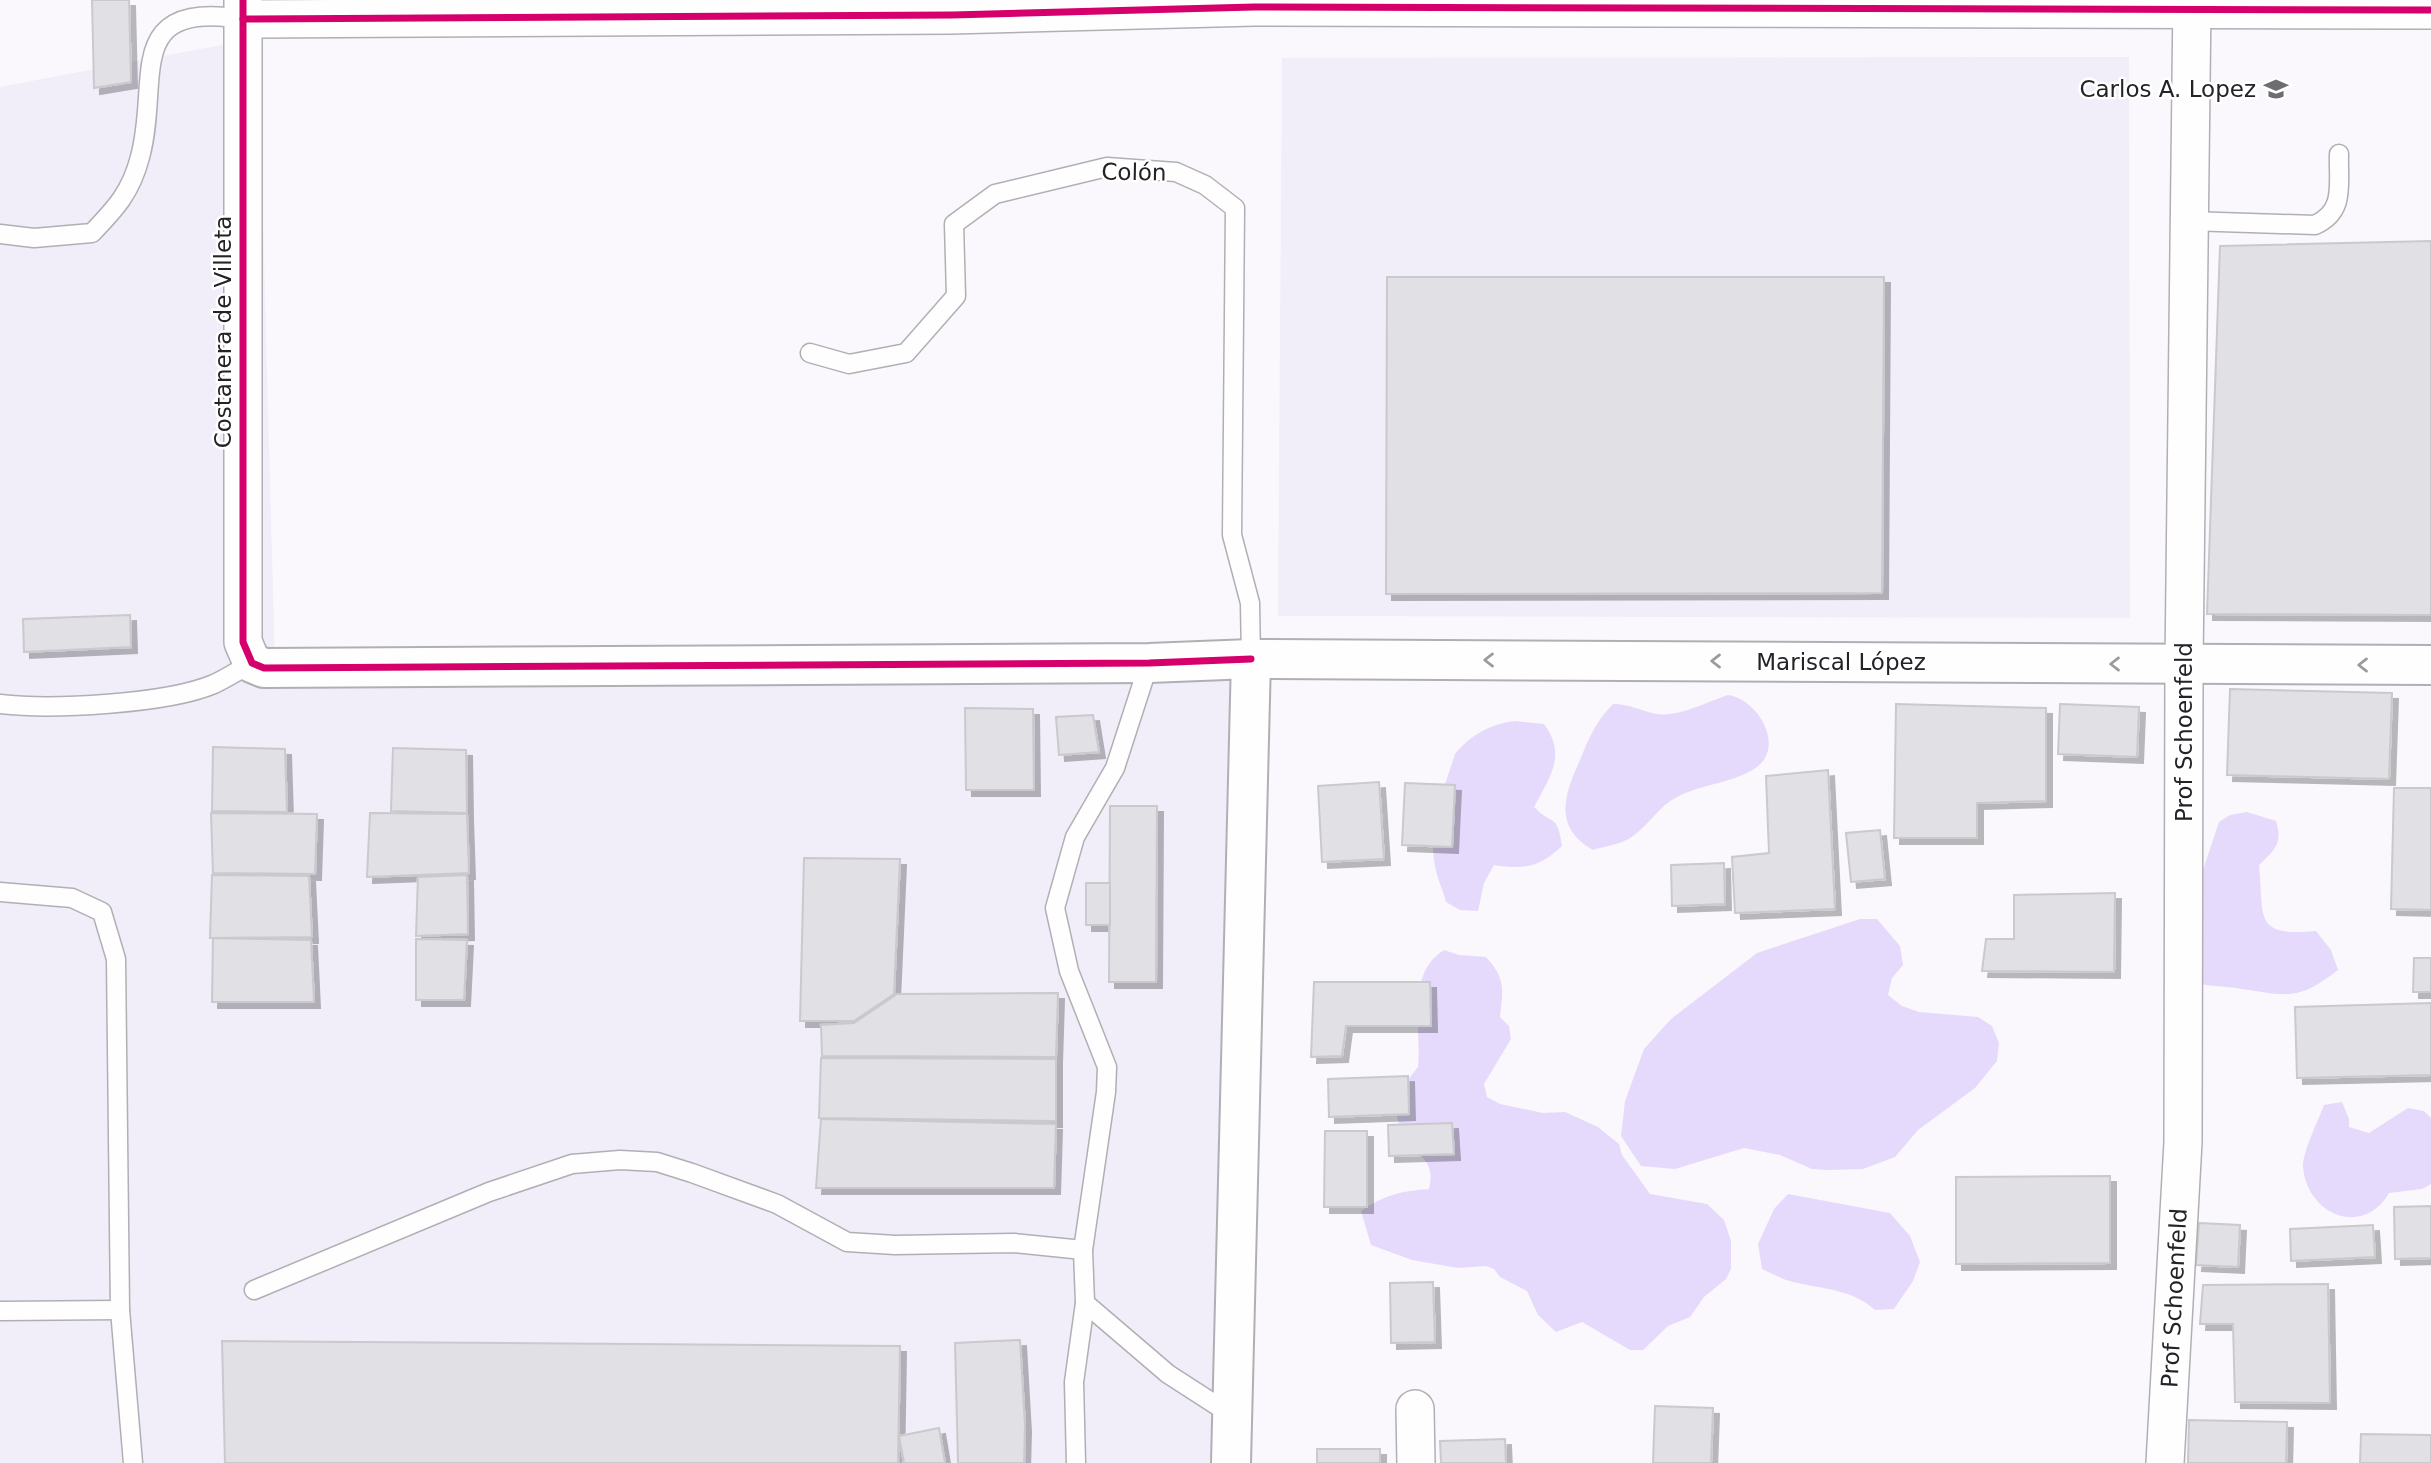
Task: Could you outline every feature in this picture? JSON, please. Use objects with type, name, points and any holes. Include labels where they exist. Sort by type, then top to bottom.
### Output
[{"type":"main road","name":"Mariscal López","points":[[252,663],[264,668],[1149,663],[1251,659],[2431,665]]},
{"type":"main road","points":[[1231,1463],[1230,1414],[1251,659]]},
{"type":"street","points":[[243,10],[937,15],[1254,4],[2192,5],[2431,10]]},
{"type":"street","name":"Prof Schoenfeld","points":[[2165,1463],[2183,1142],[2184,664],[2192,5]]},
{"type":"street","name":"Costanera de Villeta","points":[[243,10],[243,642],[252,663]]},
{"type":"street","points":[[1416,1409],[1416,1463]]},
{"type":"lane","points":[[0,234],[34,238],[92,233],[124,201],[140,156],[154,44],[169,25],[243,10]]},
{"type":"lane","points":[[2189,221],[2315,225],[2326,219],[2337,207],[2339,155]]},
{"type":"lane","name":"Colón","points":[[810,353],[849,364],[906,353],[956,296],[954,224],[995,194],[1107,167],[1175,172],[1205,185],[1235,208],[1232,535],[1251,603],[1251,659]]},
{"type":"lane","points":[[0,704],[28,707],[153,699],[212,684],[252,663]]},
{"type":"lane","points":[[1076,1463],[1074,1382],[1086,1303],[1083,1250],[1106,1092],[1107,1067],[1069,971],[1055,908],[1075,837],[1115,768],[1149,663]]},
{"type":"lane","points":[[0,892],[72,898],[102,912],[116,959],[120,1310],[133,1463]]},
{"type":"lane","points":[[254,1290],[489,1192],[572,1164],[620,1160],[657,1162],[777,1204],[847,1242],[895,1245],[1014,1243],[1083,1250]]},
{"type":"lane","points":[[1086,1303],[1168,1374],[1230,1414]]},
{"type":"lane","points":[[0,1311],[120,1310]]},
{"type":"shaded area","points":[[258,38],[275,668],[1249,662],[1229,1463],[0,1463],[0,87]]},
{"type":"shaded area","points":[[2129,57],[2130,618],[1278,616],[1282,58]]},
{"type":"shaded area","points":[[1728,695],[1749,705],[1764,725],[1768,747],[1765,758],[1757,767],[1739,777],[1677,797],[1629,839],[1593,850],[1580,841],[1567,821],[1567,798],[1574,773],[1590,737],[1613,704],[1666,714],[1684,711]]},
{"type":"shaded area","points":[[1515,721],[1544,724],[1551,735],[1554,766],[1534,807],[1556,824],[1562,846],[1539,863],[1523,867],[1494,865],[1484,883],[1478,911],[1460,910],[1446,902],[1435,866],[1433,838],[1442,795],[1455,754],[1461,747],[1490,728]]},
{"type":"shaded area","points":[[2247,812],[2276,821],[2278,829],[2276,846],[2259,865],[2266,920],[2281,931],[2316,931],[2331,950],[2338,970],[2324,981],[2300,992],[2279,994],[2198,983],[2192,884],[2203,870],[2219,822],[2230,815]]},
{"type":"shaded area","points":[[1860,919],[1877,919],[1900,946],[1903,965],[1892,978],[1888,995],[1902,1006],[1919,1012],[1978,1017],[1992,1026],[1999,1043],[1997,1061],[1975,1088],[1918,1130],[1895,1157],[1863,1169],[1812,1169],[1780,1155],[1744,1148],[1675,1169],[1641,1166],[1621,1136],[1625,1101],[1644,1049],[1671,1019],[1757,953]]},
{"type":"shaded area","points":[[1444,950],[1459,955],[1486,957],[1497,972],[1502,985],[1500,1017],[1509,1026],[1511,1039],[1484,1084],[1487,1097],[1500,1104],[1543,1113],[1565,1112],[1598,1127],[1619,1144],[1622,1155],[1650,1194],[1707,1204],[1724,1220],[1731,1241],[1731,1269],[1726,1279],[1704,1297],[1690,1317],[1668,1326],[1643,1350],[1630,1350],[1582,1322],[1556,1332],[1538,1315],[1527,1291],[1500,1277],[1494,1269],[1486,1266],[1458,1268],[1412,1260],[1371,1245],[1361,1211],[1394,1195],[1429,1189],[1430,1170],[1402,1132],[1392,1100],[1418,1067],[1420,988],[1424,973],[1432,960]]},
{"type":"shaded area","points":[[2342,1102],[2349,1119],[2349,1127],[2369,1133],[2408,1108],[2424,1111],[2431,1118],[2431,1184],[2422,1189],[2389,1193],[2378,1207],[2365,1215],[2351,1217],[2338,1215],[2314,1198],[2307,1184],[2303,1161],[2324,1105]]},
{"type":"shaded area","points":[[1788,1194],[1890,1213],[1910,1236],[1920,1262],[1913,1281],[1894,1309],[1875,1310],[1847,1294],[1793,1282],[1762,1269],[1758,1244],[1774,1209]]},
{"type":"building","points":[[92,0],[129,0],[131,82],[94,88]]},
{"type":"building","points":[[2431,241],[2431,615],[2207,614],[2220,246]]},
{"type":"building","points":[[1387,277],[1884,277],[1882,593],[1386,594]]},
{"type":"building","points":[[130,615],[131,647],[24,652],[23,619]]},
{"type":"building","points":[[2230,689],[2392,693],[2389,779],[2227,775]]},
{"type":"building","points":[[1896,704],[2046,708],[2046,801],[1977,803],[1977,838],[1894,838]]},
{"type":"building","points":[[2060,704],[2139,707],[2137,757],[2058,754]]},
{"type":"building","points":[[965,708],[1033,709],[1034,790],[966,790]]},
{"type":"building","points":[[1093,715],[1099,752],[1059,755],[1056,717]]},
{"type":"building","points":[[213,747],[285,749],[287,812],[212,811]]},
{"type":"building","points":[[393,748],[466,750],[467,813],[391,811]]},
{"type":"building","points":[[1828,770],[1835,909],[1735,913],[1732,857],[1769,853],[1766,776]]},
{"type":"building","points":[[1379,782],[1384,859],[1322,862],[1318,786]]},
{"type":"building","points":[[1405,783],[1455,785],[1452,847],[1402,845]]},
{"type":"building","points":[[2394,788],[2431,788],[2431,910],[2391,909]]},
{"type":"building","points":[[1110,806],[1157,806],[1156,982],[1109,982]]},
{"type":"building","points":[[211,813],[317,814],[315,874],[213,873]]},
{"type":"building","points":[[370,813],[467,814],[469,873],[367,877]]},
{"type":"building","points":[[1880,830],[1885,879],[1851,882],[1846,833]]},
{"type":"building","points":[[804,858],[900,859],[894,994],[854,1021],[800,1021]]},
{"type":"building","points":[[1724,863],[1725,904],[1672,906],[1671,865]]},
{"type":"building","points":[[212,875],[309,876],[312,937],[210,938]]},
{"type":"building","points":[[467,875],[468,934],[416,936],[418,877]]},
{"type":"building","points":[[1086,883],[1110,883],[1110,925],[1086,925]]},
{"type":"building","points":[[2115,893],[2114,972],[1982,971],[1986,939],[2014,939],[2014,895]]},
{"type":"building","points":[[213,938],[311,940],[314,1002],[212,1002]]},
{"type":"building","points":[[416,939],[467,940],[464,1000],[416,1000]]},
{"type":"building","points":[[2414,958],[2431,958],[2431,992],[2413,992]]},
{"type":"building","points":[[1314,982],[1430,982],[1431,1026],[1346,1026],[1342,1056],[1311,1057]]},
{"type":"building","points":[[1058,993],[1056,1057],[822,1056],[821,1025],[854,1023],[897,994]]},
{"type":"building","points":[[2431,1003],[2431,1075],[2297,1078],[2295,1007]]},
{"type":"building","points":[[821,1058],[1056,1059],[1056,1121],[819,1118]]},
{"type":"building","points":[[1408,1076],[1409,1114],[1329,1117],[1328,1079]]},
{"type":"building","points":[[821,1119],[1056,1124],[1054,1188],[816,1188]]},
{"type":"building","points":[[1452,1123],[1454,1154],[1389,1156],[1388,1125]]},
{"type":"building","points":[[1325,1131],[1367,1131],[1367,1207],[1324,1207]]},
{"type":"building","points":[[2110,1176],[2110,1263],[1956,1264],[1956,1177]]},
{"type":"building","points":[[2431,1206],[2431,1258],[2395,1259],[2394,1207]]},
{"type":"building","points":[[2199,1223],[2240,1225],[2238,1267],[2196,1265]]},
{"type":"building","points":[[2373,1225],[2375,1257],[2291,1261],[2290,1229]]},
{"type":"building","points":[[1433,1282],[1435,1342],[1391,1343],[1390,1283]]},
{"type":"building","points":[[2328,1284],[2330,1403],[2235,1402],[2233,1324],[2200,1324],[2203,1285]]},
{"type":"building","points":[[1020,1340],[1025,1426],[1024,1463],[958,1463],[955,1343]]},
{"type":"building","points":[[222,1341],[900,1346],[898,1463],[225,1463]]},
{"type":"building","points":[[1655,1406],[1713,1408],[1711,1463],[1653,1463]]},
{"type":"building","points":[[2189,1420],[2287,1422],[2286,1463],[2188,1463]]},
{"type":"building","points":[[939,1428],[945,1463],[904,1463],[899,1436]]},
{"type":"building","points":[[2361,1434],[2431,1435],[2431,1463],[2360,1463]]},
{"type":"building","points":[[1505,1439],[1506,1463],[1441,1463],[1440,1441]]},
{"type":"building","points":[[1317,1449],[1380,1449],[1380,1463],[1317,1463]]},
{"type":"cycle path","points":[[243,0],[243,642],[252,663],[264,668],[1149,663],[1251,659]]},
{"type":"cycle path","points":[[243,19],[952,15],[1254,7],[2431,10]]},
{"type":"place","name":"Carlos A. Lopez","points":[[2276,89]]}]
